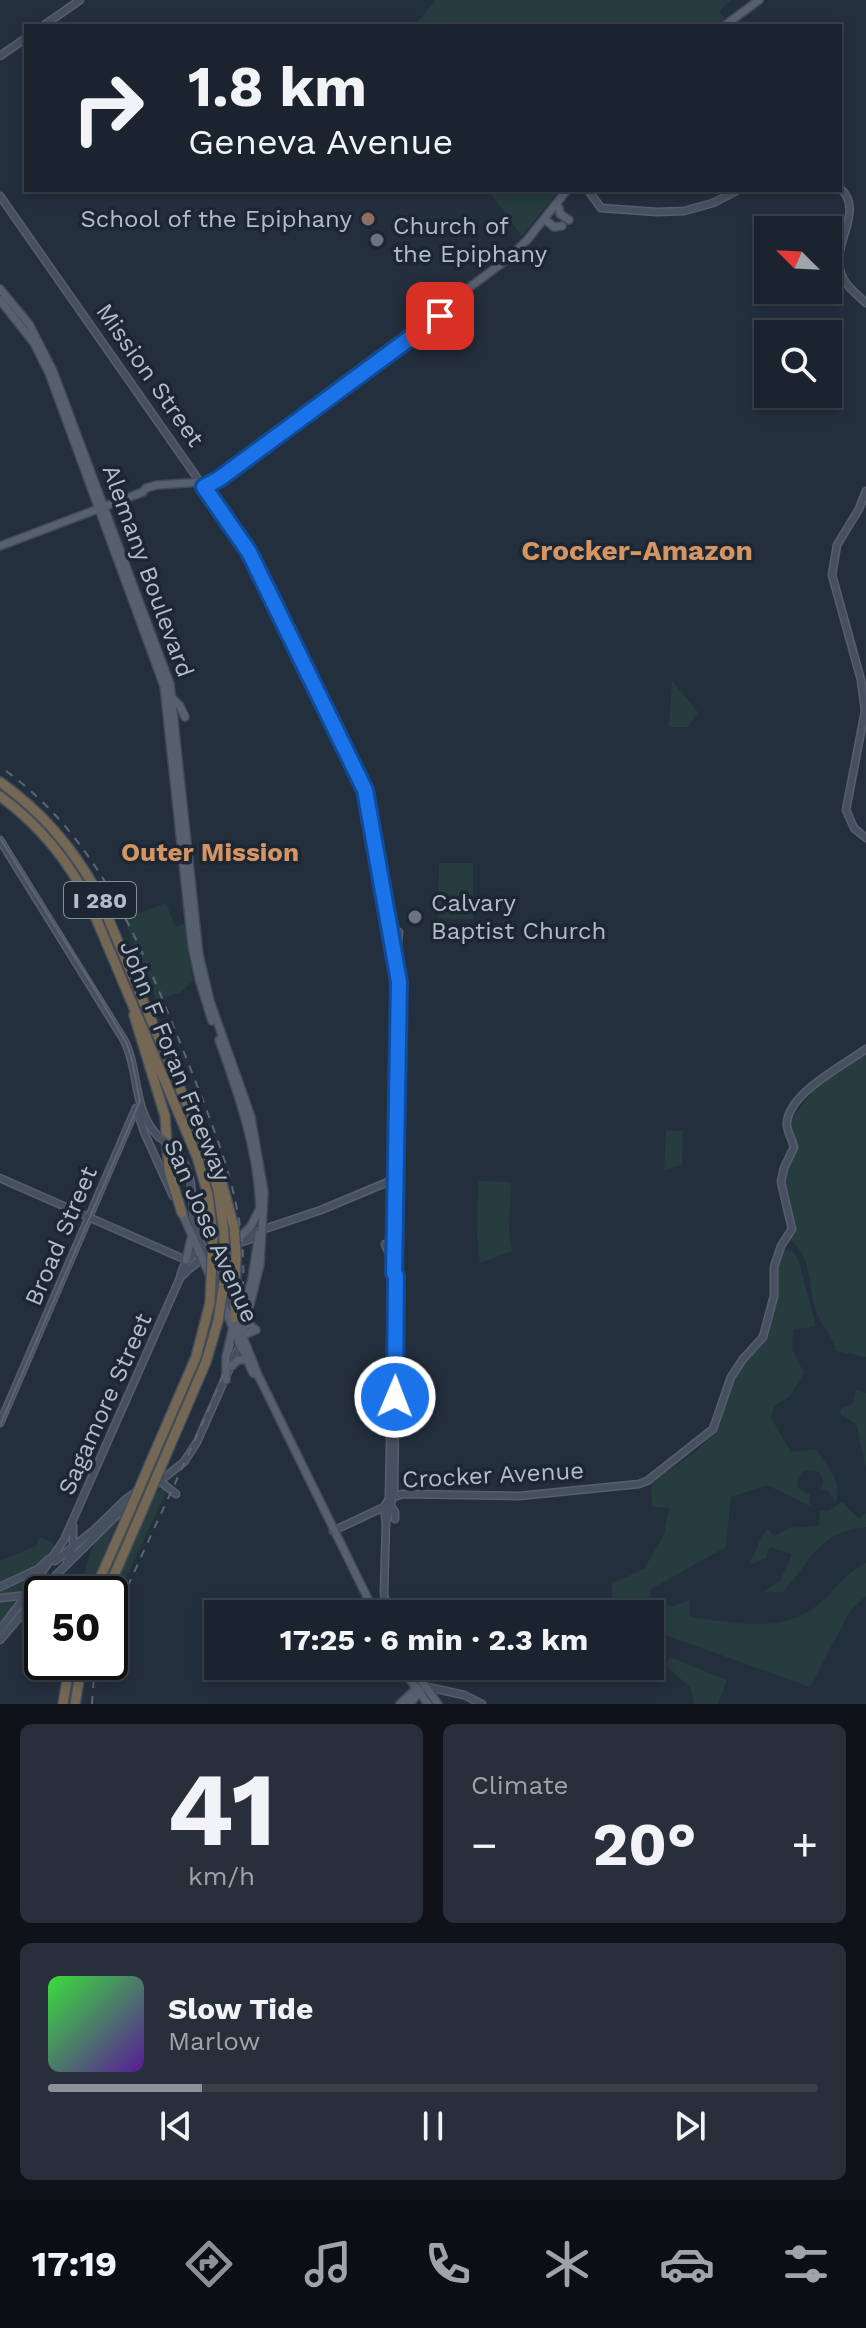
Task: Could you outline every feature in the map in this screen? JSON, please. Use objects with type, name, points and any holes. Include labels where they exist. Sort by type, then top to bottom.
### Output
[{"type":"highway","name":"John F Foran Freeway","points":[[0,782],[52,828],[89,879],[186,1102],[216,1161],[229,1230]]},
{"type":"highway","name":"John F Foran Freeway","points":[[0,796],[36,827],[71,870],[93,911],[197,1157],[208,1195],[213,1236],[210,1303],[196,1357],[101,1576]]},
{"type":"highway","points":[[132,1004],[135,1025],[164,1110],[169,1171],[182,1213]]},
{"type":"highway","points":[[229,1230],[236,1252],[235,1325]]},
{"type":"highway","points":[[114,1576],[206,1362],[218,1321],[229,1230]]},
{"type":"highway","points":[[63,1702],[67,1680]]},
{"type":"highway","points":[[75,1704],[79,1680]]},
{"type":"main road","points":[[46,24],[80,0]]},
{"type":"main road","points":[[727,24],[759,0]]},
{"type":"main road","points":[[0,56],[24,39]]},
{"type":"main road","points":[[842,189],[847,193],[852,208],[839,266],[849,287],[866,303]]},
{"type":"main road","points":[[202,485],[509,258],[568,192]]},
{"type":"main road","points":[[0,546],[143,492],[202,485],[219,479],[506,266],[526,249],[569,192]]},
{"type":"main road","points":[[589,192],[601,208],[657,212],[684,211],[710,204],[734,192]]},
{"type":"main road","name":"Mission Street","points":[[0,196],[249,552],[365,790],[399,982],[394,1248],[396,1306],[389,1502]]},
{"type":"main road","points":[[559,208],[560,214],[569,220]]},
{"type":"main road","points":[[548,222],[554,227],[562,226]]},
{"type":"main road","name":"Alemany Boulevard","points":[[0,289],[29,324],[46,355],[164,686],[196,966],[206,1005],[247,1121],[255,1159],[261,1233],[245,1306],[235,1325]]},
{"type":"main road","name":"Alemany Boulevard","points":[[0,300],[38,350],[163,663],[172,698],[199,955],[210,1001],[249,1108],[263,1176],[257,1279],[248,1318],[249,1324],[256,1330],[241,1340]]},
{"type":"main road","points":[[866,491],[837,545],[832,575],[861,680],[865,711],[846,810],[854,828],[866,838]]},
{"type":"main road","points":[[172,698],[185,717]]},
{"type":"main road","name":"San Jose Avenue","points":[[0,840],[118,1029],[130,1055],[144,1124],[175,1149],[191,1176],[195,1223],[202,1254]]},
{"type":"main road","points":[[392,947],[398,942],[399,932]]},
{"type":"main road","name":"Crocker Avenue","points":[[389,1502],[519,1496],[639,1484],[711,1431],[731,1377],[762,1339],[772,1308],[774,1267],[792,1224],[781,1182],[794,1147],[787,1128],[788,1117],[827,1073],[866,1049]]},
{"type":"main road","name":"San Jose Avenue","points":[[138,1099],[136,1108],[191,1237],[202,1254],[368,1600]]},
{"type":"main road","name":"Broad Street","points":[[0,1423],[136,1108]]},
{"type":"main road","points":[[127,1129],[136,1122],[144,1124]]},
{"type":"main road","points":[[263,1176],[269,1185]]},
{"type":"main road","points":[[0,1178],[186,1260],[395,1179]]},
{"type":"main road","points":[[239,1238],[251,1226],[260,1208]]},
{"type":"main road","points":[[202,1254],[239,1238],[261,1233]]},
{"type":"main road","points":[[186,1260],[191,1237]]},
{"type":"main road","points":[[394,1248],[385,1244],[394,1269]]},
{"type":"main road","name":"Sagamore Street","points":[[180,1278],[202,1254]]},
{"type":"main road","name":"Sagamore Street","points":[[62,1544],[186,1260]]},
{"type":"main road","points":[[226,1380],[226,1357],[235,1325]]},
{"type":"main road","points":[[55,1576],[116,1516],[179,1468],[193,1449],[241,1340]]},
{"type":"main road","name":"San Jose Avenue","points":[[241,1340],[253,1373],[258,1375]]},
{"type":"main road","points":[[232,1366],[238,1360],[247,1360]]},
{"type":"main road","points":[[40,1576],[134,1493],[160,1474],[164,1480]]},
{"type":"main road","points":[[389,1502],[395,1519]]},
{"type":"main road","points":[[385,1600],[389,1502]]},
{"type":"main road","points":[[333,1531],[389,1502]]},
{"type":"main road","points":[[61,1570],[73,1546],[74,1518]]},
{"type":"main road","points":[[39,1576],[62,1544]]},
{"type":"main road","points":[[0,1587],[38,1569],[62,1544]]},
{"type":"main road","points":[[3,1597],[24,1595]]},
{"type":"main road","points":[[0,1630],[24,1596]]},
{"type":"main road","points":[[388,1600],[392,1596]]},
{"type":"main road","points":[[3,1597],[14,1602],[13,1611]]},
{"type":"main road","points":[[0,1640],[24,1610]]},
{"type":"main road","points":[[412,1680],[428,1704]]},
{"type":"main road","points":[[416,1680],[419,1689],[438,1704]]},
{"type":"main road","points":[[410,1704],[419,1689]]},
{"type":"main road","points":[[400,1704],[419,1689],[464,1695],[482,1704]]},
{"type":"green space","points":[[436,0],[731,0],[719,11],[724,18],[715,24],[416,24]]},
{"type":"green space","points":[[489,192],[557,192],[522,236]]},
{"type":"green space","points":[[672,681],[698,712],[688,727],[669,727]]},
{"type":"green space","points":[[439,863],[473,863],[473,919],[438,918]]},
{"type":"green space","points":[[166,903],[175,927],[184,924],[193,981],[181,992],[156,1000],[124,919]]},
{"type":"green space","points":[[866,1055],[866,1357],[836,1351],[818,1316],[804,1257],[789,1238],[795,1225],[784,1180],[796,1146],[791,1131],[792,1118],[827,1078]]},
{"type":"green space","points":[[666,1130],[683,1131],[682,1164],[664,1171]]},
{"type":"green space","points":[[478,1181],[511,1182],[509,1232],[512,1251],[480,1263],[477,1237]]},
{"type":"green space","points":[[783,1248],[794,1253],[816,1326],[793,1330],[792,1349],[804,1373],[790,1396],[774,1406],[771,1418],[791,1452],[816,1449],[836,1481],[835,1502],[829,1491],[821,1489],[823,1481],[820,1473],[812,1470],[802,1472],[797,1482],[799,1489],[810,1495],[810,1506],[767,1485],[731,1497],[726,1547],[651,1589],[649,1600],[612,1600],[612,1584],[645,1568],[664,1534],[669,1508],[652,1507],[651,1483],[694,1453],[716,1432],[733,1379],[765,1340],[778,1290],[777,1267]]},
{"type":"green space","points":[[856,1389],[866,1393],[866,1469],[856,1424],[840,1414],[841,1408],[852,1404]]},
{"type":"green space","points":[[162,1488],[166,1492],[127,1576],[120,1576],[156,1493]]},
{"type":"green space","points":[[842,1502],[859,1519],[866,1513],[866,1527],[850,1530],[826,1541],[783,1592],[763,1592],[780,1581],[792,1554],[770,1547],[766,1558],[749,1565],[768,1529],[774,1536],[789,1528],[819,1526],[820,1511],[828,1511]]},
{"type":"green space","points":[[118,1519],[95,1576],[83,1576],[93,1546]]},
{"type":"green space","points":[[40,1537],[52,1542],[54,1550],[35,1576],[24,1576],[24,1591],[0,1623],[0,1561],[36,1546]]},
{"type":"green space","points":[[866,1563],[866,1596],[850,1611],[810,1687],[664,1635],[664,1605],[674,1606],[690,1600],[690,1617],[758,1624],[790,1620],[820,1603],[851,1572]]},
{"type":"green space","points":[[670,1657],[727,1680],[718,1704],[694,1704],[690,1687],[665,1665]]},
{"type":"tram line","points":[[0,838],[127,1044],[140,1101],[0,1425]]},
{"type":"railway","points":[[6,771],[40,799],[69,831],[95,865],[117,902],[154,980],[199,1091],[222,1154],[239,1218],[243,1284],[235,1336],[203,1421],[128,1586]]},
{"type":"railway","points":[[92,1704],[94,1680]]},
{"type":"place","name":"School of the Epiphany","points":[[368,219]]},
{"type":"place","name":"Church of the Epiphany","points":[[377,240]]},
{"type":"place","name":"Calvary Baptist Church","points":[[415,917]]},
{"type":"district","name":"Crocker-Amazon","points":[[637,550]]},
{"type":"district","name":"Outer Mission","points":[[210,852]]},
{"type":"route","points":[[395,1397],[399,982],[365,790],[249,552],[204,487],[440,316]]}]
